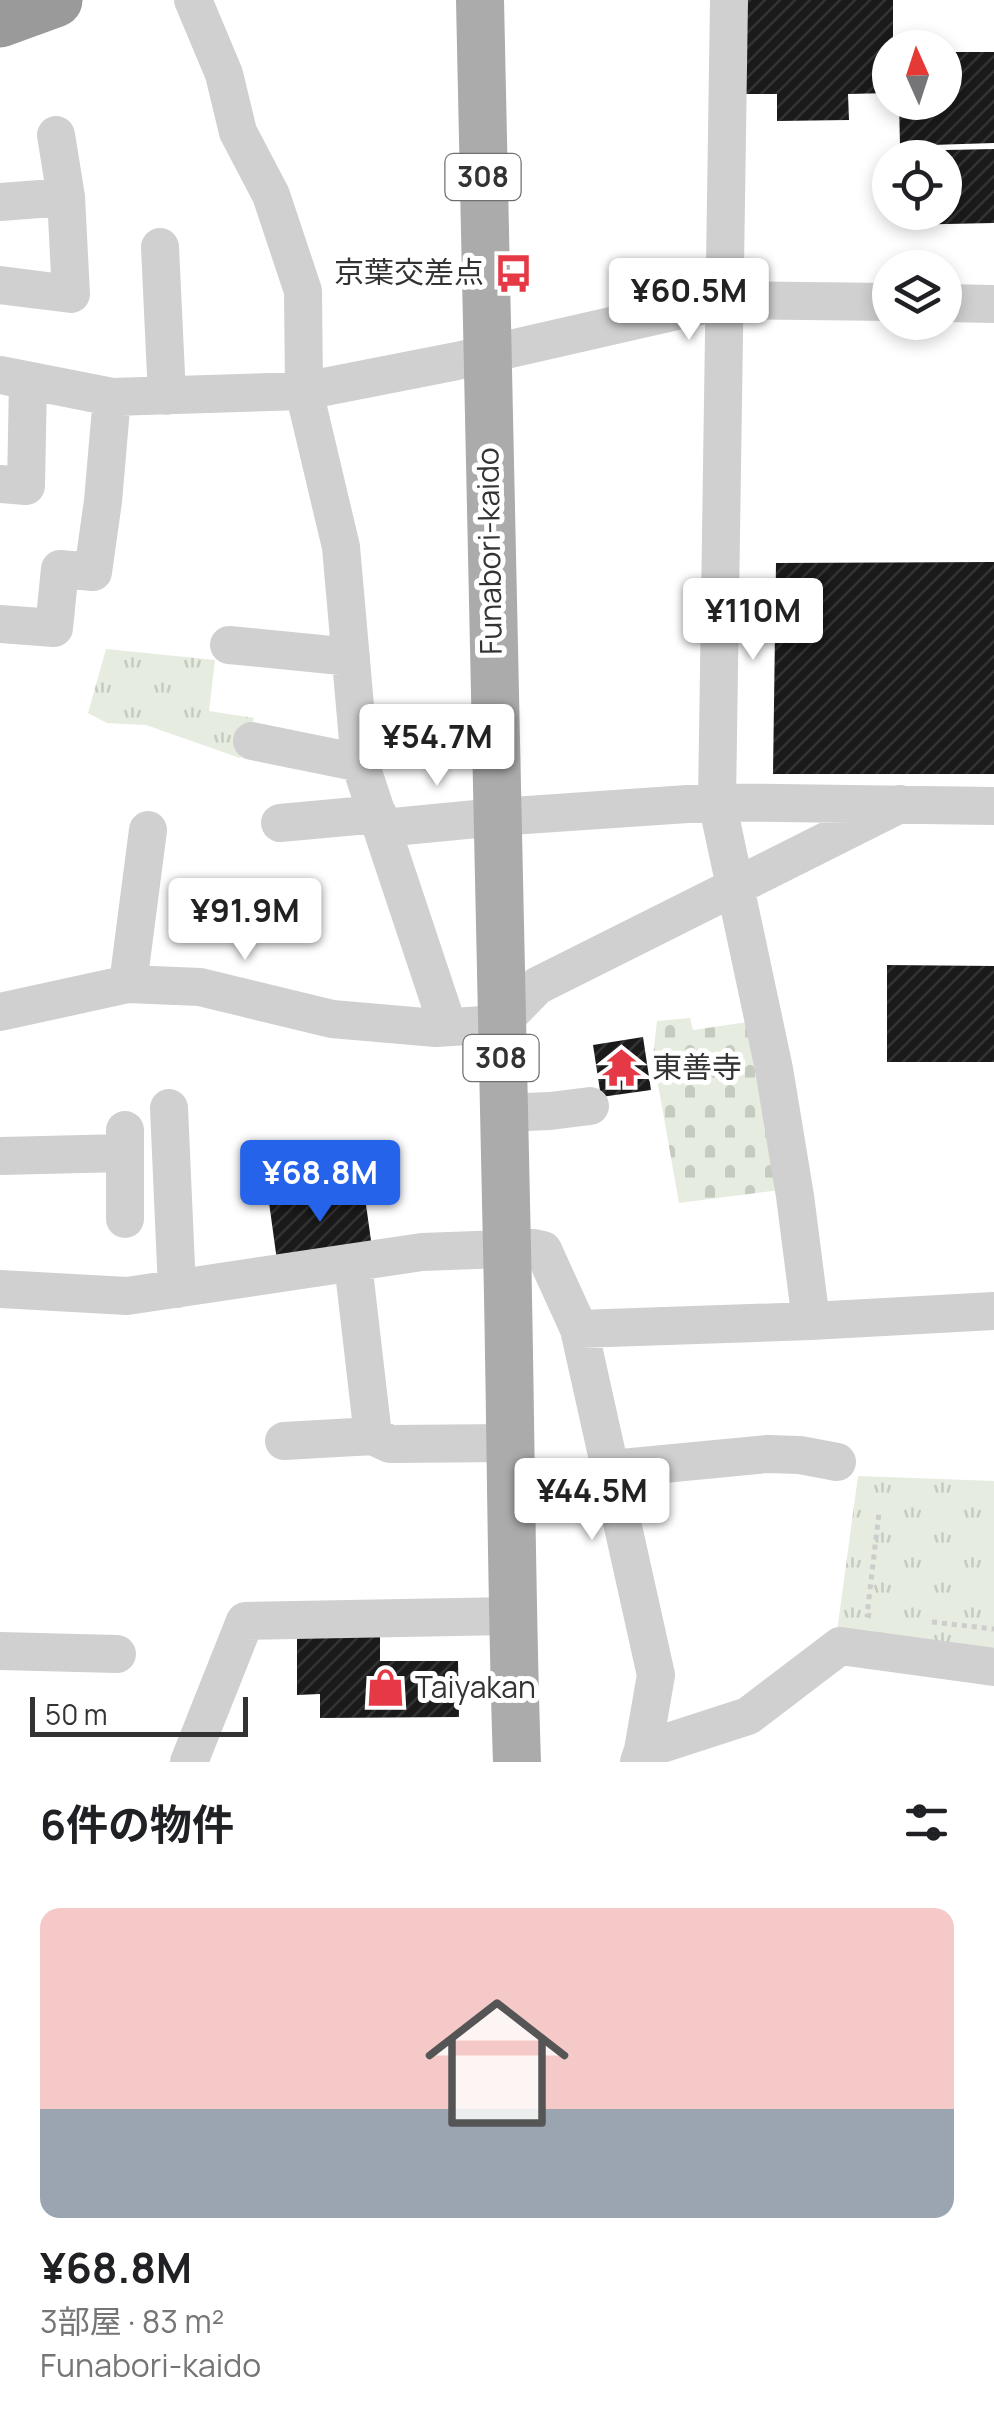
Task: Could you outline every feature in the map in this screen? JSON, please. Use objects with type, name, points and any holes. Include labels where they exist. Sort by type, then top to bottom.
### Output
[{"type":"highway","points":[[0,20],[55,0]]},
{"type":"main road","name":"Funabori-kaido","points":[[480,0],[517,1762]]},
{"type":"street","points":[[193,0],[224,74],[238,132],[271,195],[302,292],[304,391],[341,547],[360,763],[448,1028]]},
{"type":"street","points":[[729,0],[717,802],[774,1069],[812,1321]]},
{"type":"street","points":[[0,285],[71,294],[66,198],[56,136]]},
{"type":"street","points":[[0,202],[66,198]]},
{"type":"street","points":[[160,247],[167,396]]},
{"type":"street","points":[[0,484],[26,486],[14,378],[112,397],[304,391],[725,300],[872,302]]},
{"type":"street","points":[[962,303],[994,304]]},
{"type":"street","points":[[0,624],[54,628],[60,569],[92,572],[112,397]]},
{"type":"street","points":[[229,645],[351,657]]},
{"type":"street","points":[[252,741],[360,763]]},
{"type":"street","points":[[280,824],[497,817],[717,802],[994,806]]},
{"type":"street","points":[[0,1012],[128,984],[200,988],[332,1018],[448,1028],[500,1024],[536,986],[900,804]]},
{"type":"street","points":[[128,984],[148,830]]},
{"type":"street","points":[[503,1113],[590,1106]]},
{"type":"street","points":[[169,1108],[177,1289]]},
{"type":"street","points":[[0,1156],[125,1140],[125,1219]]},
{"type":"street","points":[[0,1289],[126,1296],[422,1252],[542,1250],[579,1329],[656,1676],[641,1756]]},
{"type":"street","points":[[354,1262],[373,1436]]},
{"type":"street","points":[[579,1329],[994,1311]]},
{"type":"street","points":[[284,1441],[373,1436],[390,1444],[510,1443]]},
{"type":"street","points":[[610,1469],[767,1454],[837,1462]]},
{"type":"street","points":[[189,1762],[245,1621],[512,1616]]},
{"type":"street","points":[[641,1756],[748,1716],[840,1646],[994,1667]]},
{"type":"street","points":[[0,1650],[118,1654]]},
{"type":"path","points":[[879,1513],[867,1615],[880,1617]]},
{"type":"path","points":[[918,1621],[994,1628]]},
{"type":"green space","points":[[106,649],[215,660],[209,711],[254,718],[240,758],[146,725],[107,723],[88,713]]},
{"type":"green space","points":[[690,1018],[693,1030],[748,1022],[780,1190],[679,1203],[653,1056],[657,1021]]},
{"type":"green space","points":[[858,1476],[994,1481],[994,1659],[836,1639]]},
{"type":"building","points":[[743,0],[893,0],[893,30],[872,30],[872,93],[848,94],[849,120],[777,121],[777,94],[741,94]]},
{"type":"building","points":[[962,52],[994,52],[994,143],[900,140],[899,120],[962,120]]},
{"type":"building","points":[[994,149],[994,223],[962,224],[962,150]]},
{"type":"building","points":[[994,562],[994,774],[773,774],[776,563]]},
{"type":"building","points":[[887,965],[994,966],[994,1062],[887,1062]]},
{"type":"building","points":[[643,1037],[651,1090],[601,1097],[593,1045]]},
{"type":"building","points":[[363,1183],[373,1255],[278,1268],[268,1195]]},
{"type":"building","points":[[380,1632],[380,1661],[458,1661],[459,1717],[320,1718],[320,1694],[297,1695],[297,1633]]},
{"type":"place","name":"京葉交差点","points":[[514,273]]},
{"type":"place","name":"東善寺","points":[[622,1068]]},
{"type":"place","name":"Taiyakan","points":[[385,1688]]}]
